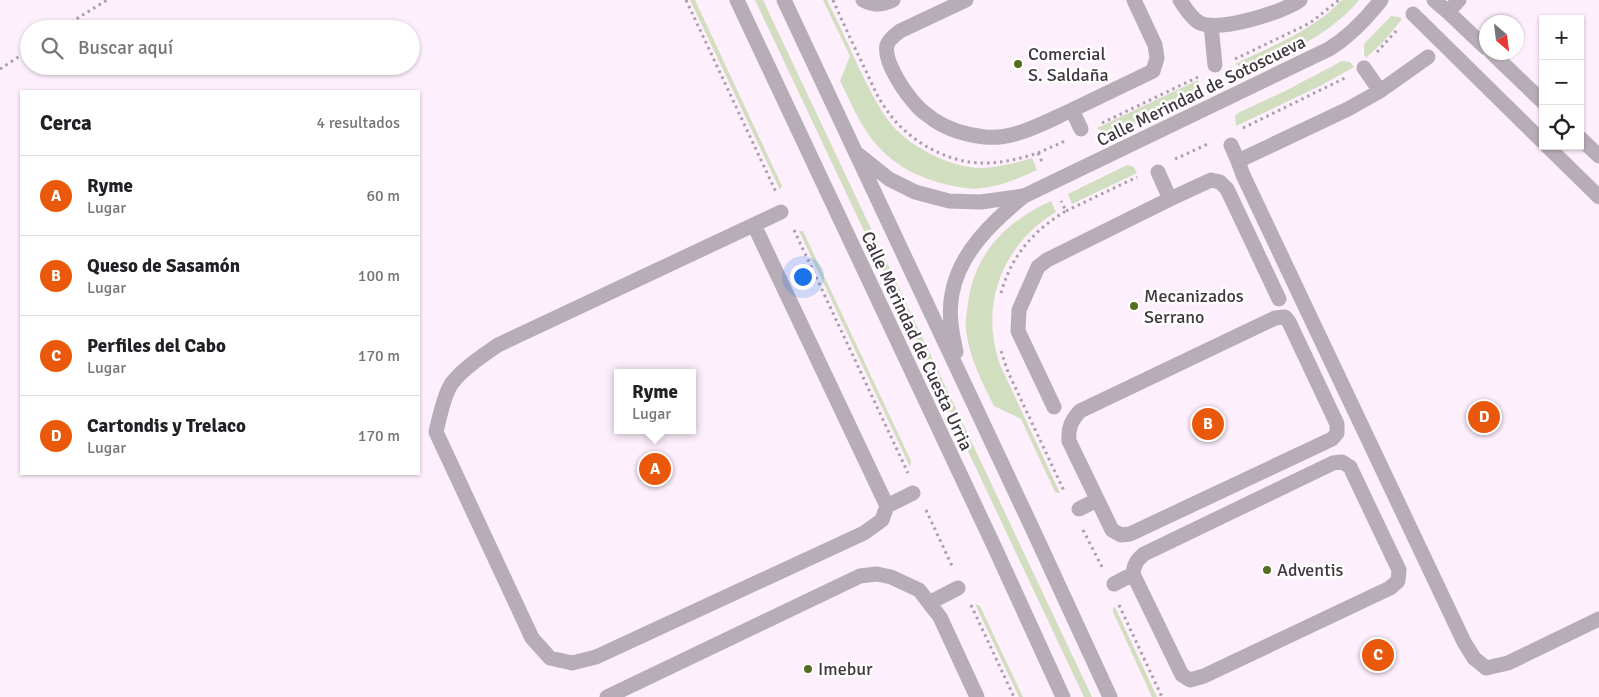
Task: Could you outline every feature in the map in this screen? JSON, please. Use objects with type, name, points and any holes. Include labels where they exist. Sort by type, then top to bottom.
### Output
[{"type":"street","name":"Calle Merindad de Cuesta Urria","points":[[737,0],[1064,697]]},
{"type":"street","name":"Calle Merindad de Cuesta Urria","points":[[784,0],[1110,697]]},
{"type":"street","points":[[863,0],[871,5],[885,4],[893,0]]},
{"type":"street","points":[[966,0],[900,31],[887,44],[887,53],[899,81],[917,107],[936,121],[961,133],[986,137],[1009,135],[1030,128],[1153,71],[1157,58],[1156,45],[1134,0]]},
{"type":"street","points":[[1180,0],[1200,23],[1211,25],[1246,22],[1293,5],[1300,0]]},
{"type":"street","name":"Calle Merindad de Sotoscueva","points":[[959,373],[950,325],[952,294],[967,256],[987,229],[1002,214],[1024,196],[1329,49],[1344,40],[1372,12],[1381,0]]},
{"type":"street","points":[[1434,0],[1479,41]]},
{"type":"street","points":[[1448,12],[1459,0]]},
{"type":"street","points":[[1413,14],[1539,138]]},
{"type":"street","points":[[1209,70],[1211,25]]},
{"type":"street","points":[[1238,161],[1348,109],[1380,91],[1428,56]]},
{"type":"street","points":[[1499,60],[1539,98]]},
{"type":"street","points":[[1363,66],[1380,91]]},
{"type":"street","points":[[1072,110],[1088,127]]},
{"type":"street","points":[[1584,142],[1599,156]]},
{"type":"street","points":[[1231,145],[1243,175],[1367,438],[1464,642],[1474,658],[1486,668],[1508,663],[1599,619]]},
{"type":"street","points":[[1551,150],[1599,197]]},
{"type":"street","name":"Calle Merindad de Sotoscueva","points":[[855,151],[888,179],[915,192],[940,199],[982,202],[1024,196]]},
{"type":"street","points":[[1158,172],[1170,199]]},
{"type":"street","points":[[1054,407],[1018,330],[1019,310],[1038,267],[1046,260],[1170,199],[1211,180],[1220,182],[1227,189],[1279,299]]},
{"type":"street","points":[[781,212],[498,345],[472,364],[452,384],[441,410],[436,432],[532,638],[550,658],[572,663],[596,657],[864,533],[882,520],[887,506],[913,493]]},
{"type":"street","points":[[754,225],[887,506]]},
{"type":"street","points":[[1275,318],[1285,318],[1289,322],[1337,424],[1337,433],[1332,439],[1130,534],[1121,535],[1112,530],[1097,500],[1070,441],[1068,432],[1070,423],[1080,411],[1275,318]]},
{"type":"street","points":[[1342,462],[1350,466],[1398,570],[1398,581],[1390,588],[1204,676],[1190,680],[1182,675],[1133,574],[1134,565],[1144,554],[1333,463],[1342,462]]},
{"type":"street","points":[[1079,509],[1097,500]]},
{"type":"street","points":[[607,697],[860,576],[877,574],[891,577],[919,590],[940,617],[978,697]]},
{"type":"street","points":[[1114,584],[1133,574]]},
{"type":"street","points":[[929,603],[958,588]]},
{"type":"path","points":[[75,20],[107,0]]},
{"type":"path","points":[[686,0],[778,196]]},
{"type":"path","points":[[1234,60],[1310,23],[1339,0]]},
{"type":"path","points":[[1238,130],[1320,90],[1363,66],[1400,28]]},
{"type":"path","points":[[0,69],[20,56]]},
{"type":"path","points":[[1088,127],[1209,70]]},
{"type":"path","points":[[1038,153],[1066,140]]},
{"type":"path","points":[[792,225],[909,474]]},
{"type":"path","points":[[924,506],[954,570]]},
{"type":"path","points":[[968,600],[1014,697]]},
{"type":"green space","points":[[690,0],[695,0],[782,186],[780,190]]},
{"type":"green space","points":[[755,0],[763,0],[1092,697],[1084,697]]},
{"type":"green space","points":[[823,0],[827,0],[858,66],[882,111],[892,125],[910,142],[934,156],[959,165],[983,168],[1032,158],[1037,170],[1010,181],[978,189],[948,185],[925,178],[905,169],[887,156],[866,131],[840,81],[850,56]]},
{"type":"green space","points":[[1342,0],[1359,0],[1336,23],[1310,40],[1251,69],[1235,64],[1306,29],[1331,11]]},
{"type":"green space","points":[[1391,16],[1402,19],[1385,40],[1366,58],[1364,44]]},
{"type":"green space","points":[[1342,61],[1350,62],[1354,67],[1318,87],[1236,126],[1235,116],[1238,113]]},
{"type":"green space","points":[[1198,80],[1198,89],[1193,96],[1111,135],[1097,128]]},
{"type":"green space","points":[[1127,165],[1134,167],[1137,173],[1072,204],[1068,194]]},
{"type":"green space","points":[[1051,201],[1056,212],[1037,225],[1021,241],[1009,259],[1000,279],[994,300],[992,322],[1001,367],[1060,493],[1055,492],[1021,419],[994,406],[973,360],[966,327],[972,285],[985,254],[1007,229],[1035,209]]},
{"type":"green space","points":[[799,231],[803,231],[911,461],[910,467]]},
{"type":"green space","points":[[975,604],[980,606],[1023,697],[1019,697]]},
{"type":"green space","points":[[1115,607],[1157,697],[1152,697],[1113,612]]},
{"type":"place","name":"Comercial S. Saldaña","points":[[1018,64]]},
{"type":"place","name":"Mecanizados Serrano","points":[[1134,306]]},
{"type":"place","name":"Cartondis y Trelaco","points":[[1484,417]]},
{"type":"place","name":"Queso de Sasamón","points":[[1208,424]]},
{"type":"place","name":"Ryme","points":[[655,469]]},
{"type":"place","name":"Adventis","points":[[1267,570]]},
{"type":"place","name":"Perfiles del Cabo","points":[[1378,655]]},
{"type":"place","name":"Imebur","points":[[808,669]]}]
